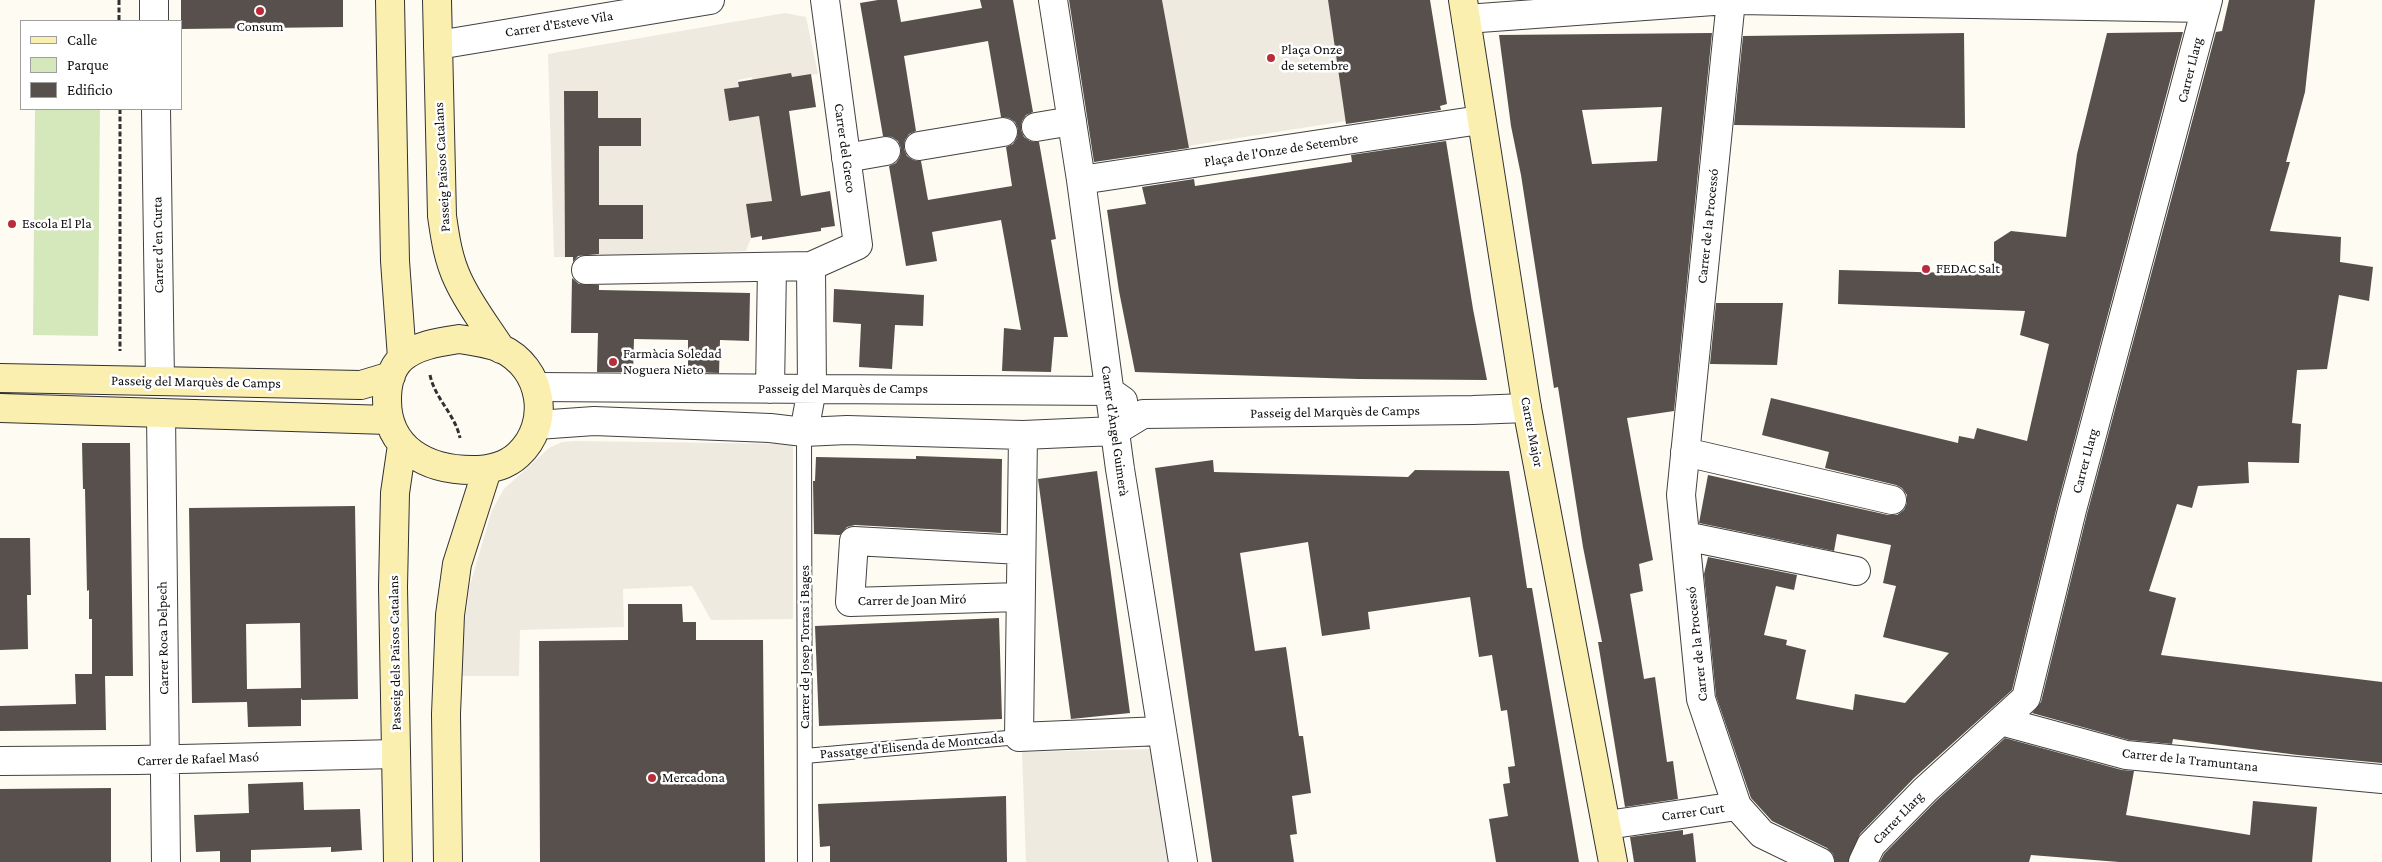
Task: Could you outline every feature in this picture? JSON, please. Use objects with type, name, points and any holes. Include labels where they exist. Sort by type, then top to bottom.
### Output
[{"type":"main road","points":[[390,0],[396,367],[387,391],[388,420],[402,445],[412,454],[443,466],[465,470],[487,470],[512,461],[530,442],[537,425],[539,405],[536,387],[526,371],[501,349],[480,342],[459,339],[419,348],[396,367]]},
{"type":"main road","name":"Passeig Països Catalans","points":[[437,0],[442,216],[447,248],[464,292],[501,349]]},
{"type":"main road","name":"Carrer Major","points":[[1464,9],[1480,120],[1527,408],[1613,862]]},
{"type":"main road","name":"Passeig del Marquès de Camps","points":[[0,378],[361,384],[396,367]]},
{"type":"main road","points":[[0,408],[388,420]]},
{"type":"main road","name":"Passeig dels Països Catalans","points":[[398,862],[394,521],[395,493],[402,445]]},
{"type":"main road","points":[[448,862],[446,705],[450,615],[457,564],[487,470]]},
{"type":"street","points":[[154,0],[154,20]]},
{"type":"street","name":"Carrer d'Esteve Vila","points":[[438,45],[710,0]]},
{"type":"street","name":"Carrer del Greco","points":[[586,270],[811,266],[858,245],[824,0]]},
{"type":"street","name":"Carrer d'Àngel Guimerà","points":[[1053,0],[1081,180],[1115,431],[1183,862]]},
{"type":"street","points":[[1464,9],[1729,0]]},
{"type":"street","name":"Carrer de la Processó","points":[[1729,0],[1681,495],[1701,699],[1737,806]]},
{"type":"street","points":[[1738,0],[2207,4]]},
{"type":"street","name":"Carrer Llarg","points":[[1863,862],[1871,845],[1925,790],[2026,698],[2074,500],[2207,4]]},
{"type":"street","name":"Carrer d'en Curta","points":[[156,110],[160,381]]},
{"type":"street","name":"Plaça de l'Onze de Setembre","points":[[1081,180],[1480,120]]},
{"type":"street","points":[[1036,127],[1072,121]]},
{"type":"street","points":[[918,146],[1003,132]]},
{"type":"street","points":[[846,158],[886,152]]},
{"type":"street","points":[[770,389],[772,266]]},
{"type":"street","points":[[804,432],[812,389],[811,266]]},
{"type":"street","name":"Passeig del Marquès de Camps","points":[[536,387],[1109,391]]},
{"type":"street","points":[[537,425],[594,421],[770,428],[804,432],[847,430],[1023,435],[1115,431],[1143,414],[1109,391]]},
{"type":"street","name":"Passeig del Marquès de Camps","points":[[1143,414],[1527,408]]},
{"type":"street","name":"Carrer Roca Delpech","points":[[161,413],[166,862]]},
{"type":"street","points":[[1023,435],[1019,737],[1161,731]]},
{"type":"street","points":[[1686,452],[1892,500]]},
{"type":"street","points":[[1685,536],[1856,571]]},
{"type":"street","name":"Carrer de Joan Miró","points":[[1020,597],[850,602],[854,542],[1021,550]]},
{"type":"street","name":"Carrer de la Tramuntana","points":[[2001,721],[2126,754],[2382,779]]},
{"type":"street","name":"Carrer de Rafael Masó","points":[[0,761],[396,754]]},
{"type":"street","name":"Carrer Curt","points":[[1607,825],[1737,806],[1762,834],[1820,862]]},
{"type":"lane","name":"Carrer de Josep Torras i Bages","points":[[804,432],[805,862]]},
{"type":"lane","name":"Passatge d'Elisenda de Montcada","points":[[805,756],[1019,737]]},
{"type":"path","points":[[119,0],[119,20]]},
{"type":"green space","points":[[35,110],[100,110],[98,336],[33,335]]},
{"type":"shaded area","points":[[1162,0],[1328,0],[1346,121],[1188,146]]},
{"type":"shaded area","points":[[785,13],[806,17],[818,74],[792,77],[791,74],[753,83],[752,77],[738,80],[739,87],[729,121],[759,116],[772,201],[746,204],[751,238],[746,251],[599,257],[599,239],[643,239],[643,205],[599,205],[599,146],[641,146],[641,118],[598,118],[598,91],[564,91],[565,257],[554,257],[548,54]]},
{"type":"shaded area","points":[[562,442],[793,444],[793,619],[711,620],[692,586],[623,589],[624,627],[520,630],[519,676],[462,676],[464,626],[470,585],[492,510],[504,489],[549,448]]},
{"type":"shaded area","points":[[1152,749],[1169,862],[1026,862],[1022,752]]},
{"type":"building","name":"Consum","points":[[181,0],[343,0],[343,27],[182,29]]},
{"type":"building","points":[[878,0],[897,0],[901,22],[982,8],[980,0],[1013,0],[1033,112],[1026,115],[1022,121],[1021,130],[1024,137],[1030,141],[1039,142],[1056,239],[1051,240],[1068,337],[1054,337],[1051,372],[1002,371],[1004,328],[1021,330],[1001,220],[932,232],[937,261],[906,266],[889,166],[896,163],[900,157],[901,148],[898,141],[892,137],[883,136],[860,3]],"holes":[[[988,41],[1001,117],[1009,118],[1015,122],[1018,129],[1017,138],[1013,144],[1006,147],[1012,186],[928,200],[921,161],[913,160],[907,156],[904,149],[905,140],[909,134],[916,131],[904,56]]]},
{"type":"building","points":[[1069,0],[1162,0],[1189,148],[1094,162]]},
{"type":"building","points":[[1328,0],[1430,0],[1447,104],[1440,106],[1441,110],[1346,124]]},
{"type":"building","points":[[2229,0],[2315,0],[2305,92],[2286,162],[2290,162],[2270,231],[2341,237],[2340,262],[2373,267],[2369,301],[2339,295],[2327,369],[2297,370],[2292,423],[2301,424],[2299,463],[2248,462],[2249,483],[2198,486],[2192,508],[2177,504],[2149,591],[2176,598],[2161,655],[2382,682],[2382,763],[2298,755],[2173,739],[2172,744],[2129,740],[2032,713],[2041,702],[2087,514],[2216,32],[2222,31]]},
{"type":"building","points":[[2183,32],[2057,506],[2012,690],[1914,778],[1860,834],[1848,862],[1835,862],[1833,854],[1827,848],[1772,821],[1751,798],[1716,696],[1704,574],[1708,557],[1797,575],[1794,590],[1776,586],[1764,635],[1787,640],[1786,645],[1806,650],[1796,699],[1853,710],[1855,694],[1905,703],[1949,653],[1883,637],[1896,586],[1883,583],[1891,545],[1837,534],[1834,551],[1699,523],[1708,475],[1888,515],[1897,515],[1904,510],[1907,503],[1907,495],[1902,488],[1825,468],[1829,452],[1762,435],[1771,398],[1958,443],[1959,436],[1974,439],[1977,428],[2027,441],[2049,344],[2020,335],[2025,311],[1838,304],[1839,270],[1994,274],[1994,242],[2011,231],[2066,237],[2077,154],[2107,33]]},
{"type":"building","points":[[1712,33],[1674,411],[1627,418],[1653,560],[1639,564],[1643,591],[1630,594],[1644,679],[1655,677],[1667,762],[1673,761],[1678,799],[1625,807],[1598,642],[1602,642],[1583,547],[1558,387],[1554,388],[1521,175],[1511,126],[1499,35]],"holes":[[[1662,107],[1657,161],[1592,164],[1582,110]]]},
{"type":"building","points":[[1964,33],[1965,128],[1734,125],[1743,36]]},
{"type":"building","points":[[791,73],[792,77],[811,74],[816,107],[789,111],[801,196],[830,191],[835,226],[821,228],[821,231],[762,240],[762,236],[751,238],[746,204],[772,201],[759,116],[729,121],[724,89],[739,87],[738,82]]},
{"type":"building","points":[[564,91],[598,91],[598,118],[641,118],[641,146],[599,146],[599,205],[643,205],[643,239],[599,239],[599,254],[578,256],[573,262],[573,257],[565,257]]},
{"type":"building","points":[[1446,141],[1473,309],[1487,380],[1358,379],[1135,372],[1119,291],[1107,210],[1146,204],[1142,187],[1194,179],[1195,186],[1352,162],[1351,155]]},
{"type":"building","points":[[572,278],[579,284],[599,285],[599,290],[750,293],[749,341],[720,340],[719,373],[688,372],[688,340],[634,339],[633,372],[597,372],[598,333],[571,333]]},
{"type":"building","points":[[834,289],[924,295],[923,326],[895,325],[892,369],[859,367],[861,324],[833,322]]},
{"type":"building","points":[[1716,303],[1783,303],[1777,365],[1710,364]]},
{"type":"building","points":[[82,443],[130,443],[133,676],[105,676],[106,730],[0,731],[0,706],[76,704],[75,674],[92,674],[92,619],[89,619],[89,590],[87,591]]},
{"type":"building","points":[[916,456],[1002,459],[1001,533],[855,525],[847,527],[840,535],[814,534],[813,481],[815,481],[816,457],[916,459]]},
{"type":"building","points":[[1213,460],[1214,472],[1408,477],[1415,470],[1509,471],[1527,588],[1532,588],[1579,862],[1496,862],[1489,819],[1508,816],[1503,784],[1510,783],[1508,767],[1515,766],[1507,710],[1501,711],[1492,655],[1479,657],[1470,597],[1368,612],[1370,629],[1322,636],[1308,542],[1240,553],[1255,651],[1286,647],[1299,736],[1303,736],[1311,793],[1292,796],[1297,834],[1290,835],[1294,862],[1212,862],[1155,468]]},
{"type":"building","points":[[1097,471],[1130,713],[1071,719],[1038,479]]},
{"type":"building","points":[[355,506],[358,699],[302,700],[301,698],[301,726],[248,727],[247,702],[192,703],[189,508]],"holes":[[[300,623],[301,688],[247,689],[246,624]]]},
{"type":"building","points":[[0,538],[30,538],[31,595],[27,595],[28,649],[0,650]]},
{"type":"building","name":"Mercadona","points":[[628,604],[682,604],[683,622],[696,622],[696,640],[763,640],[765,862],[540,862],[539,641],[628,640]]},
{"type":"building","points":[[999,618],[1002,719],[819,726],[815,626]]},
{"type":"building","points":[[2005,738],[2122,770],[2134,771],[2126,815],[2250,835],[2253,801],[2317,807],[2312,862],[2119,862],[2031,855],[2029,862],[1880,862],[1884,854],[1936,801]]},
{"type":"building","points":[[303,782],[304,810],[360,809],[362,850],[331,852],[331,847],[251,850],[251,862],[220,862],[220,851],[196,852],[194,815],[249,813],[248,784]]},
{"type":"building","points":[[111,788],[111,862],[0,862],[0,789]]},
{"type":"building","points":[[1006,796],[1007,862],[830,862],[830,846],[820,847],[818,804]]},
{"type":"building","points":[[1683,830],[1683,835],[1693,833],[1696,862],[1634,862],[1630,837]]},
{"type":"place","name":"Consum","points":[[260,11]]},
{"type":"place","name":"Plaça Onze de setembre","points":[[1271,58]]},
{"type":"place","name":"Escola El Pla","points":[[12,224]]},
{"type":"place","name":"FEDAC Salt","points":[[1926,269]]},
{"type":"place","name":"Farmàcia Soledad Noguera Nieto","points":[[613,362]]},
{"type":"place","name":"Mercadona","points":[[652,778]]}]
